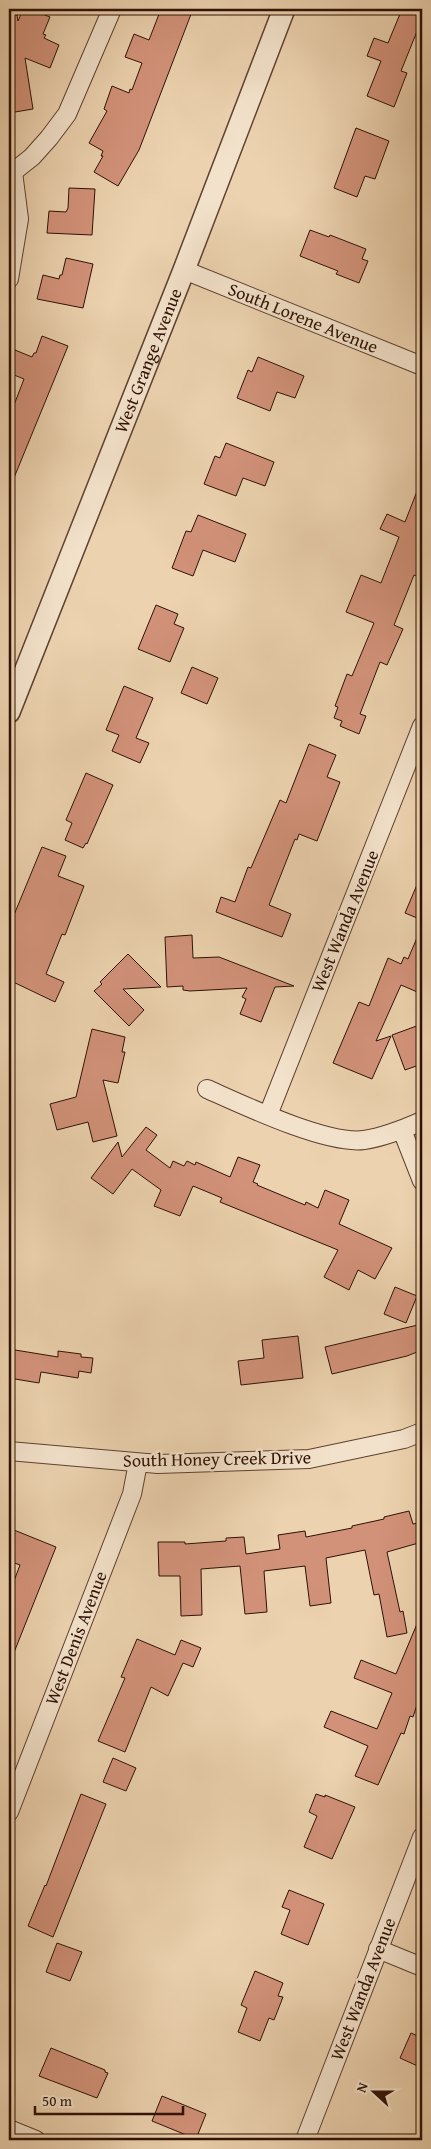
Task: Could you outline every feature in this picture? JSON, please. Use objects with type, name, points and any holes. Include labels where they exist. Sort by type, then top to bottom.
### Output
[{"type":"street","points":[[9,279],[19,219],[11,173],[32,157],[67,114],[110,9]]},
{"type":"street","name":"West Grange Avenue","points":[[9,712],[184,270],[284,9]]},
{"type":"street","name":"South Lorene Avenue","points":[[184,270],[422,366]]},
{"type":"street","name":"West Wanda Avenue","points":[[268,1115],[422,726]]},
{"type":"street","points":[[207,1089],[296,1126],[335,1138],[362,1140],[402,1130],[422,1121]]},
{"type":"street","points":[[402,1130],[422,1181]]},
{"type":"street","name":"South Honey Creek Drive","points":[[9,1451],[138,1463],[309,1459],[404,1439],[422,1432]]},
{"type":"street","name":"West Denis Avenue","points":[[9,1812],[132,1494],[138,1463]]},
{"type":"street","name":"West Wanda Avenue","points":[[305,2140],[422,1837]]},
{"type":"street","points":[[378,1949],[422,1967]]},
{"type":"street","points":[[9,2129],[36,2140]]},
{"type":"building","points":[[23,9],[30,9],[50,17],[43,34],[46,35],[44,38],[59,45],[50,68],[25,58],[33,109],[9,113],[9,15],[17,15],[18,21]]},
{"type":"building","points":[[161,9],[193,9],[139,150],[118,186],[94,172],[103,156],[101,156],[103,151],[89,143],[107,111],[104,109],[112,86],[129,93],[130,89],[132,90],[142,63],[125,57],[134,34],[149,40]]},
{"type":"building","points":[[402,9],[422,9],[422,19],[401,71],[407,73],[394,107],[367,96],[381,61],[367,56],[374,38],[388,43]]},
{"type":"building","points":[[356,128],[389,141],[375,179],[365,176],[357,197],[334,188]]},
{"type":"building","points":[[69,188],[95,189],[92,235],[47,233],[49,211],[66,212],[68,208]]},
{"type":"building","points":[[310,230],[329,237],[330,235],[366,249],[362,259],[368,261],[359,283],[336,274],[338,271],[300,256]]},
{"type":"building","points":[[66,258],[93,264],[83,308],[37,299],[43,275],[59,279],[60,275],[62,275]]},
{"type":"building","points":[[42,336],[68,346],[9,490],[9,418],[24,379],[9,373],[9,365],[15,350],[32,357],[36,353]]},
{"type":"building","points":[[258,357],[304,376],[295,398],[277,392],[270,411],[237,398],[248,370],[252,372]]},
{"type":"building","points":[[226,443],[274,462],[265,486],[243,478],[236,496],[204,484],[215,456],[220,458]]},
{"type":"building","points":[[421,481],[422,578],[414,575],[394,625],[403,629],[387,665],[380,662],[360,714],[366,716],[359,734],[340,726],[342,721],[334,718],[338,707],[335,706],[347,674],[352,676],[374,623],[346,612],[361,575],[381,583],[399,537],[380,529],[387,514],[405,522]]},
{"type":"building","points":[[198,515],[246,534],[235,562],[203,550],[193,576],[172,568],[186,531],[191,532]]},
{"type":"building","points":[[156,605],[178,614],[174,624],[184,628],[170,662],[138,649]]},
{"type":"building","points":[[192,667],[218,678],[207,704],[181,693]]},
{"type":"building","points":[[124,686],[153,698],[136,738],[149,743],[140,763],[112,751],[119,735],[106,730]]},
{"type":"building","points":[[309,744],[336,755],[327,777],[340,782],[317,841],[299,834],[297,840],[295,839],[269,905],[291,914],[282,937],[216,912],[221,897],[235,902],[248,867],[251,868],[280,800],[286,803]]},
{"type":"building","points":[[86,773],[113,785],[87,844],[83,848],[65,840],[72,823],[66,820]]},
{"type":"building","points":[[42,847],[66,856],[58,876],[84,886],[65,935],[62,934],[46,974],[64,982],[55,1002],[9,980],[9,942],[13,930],[9,927]]},
{"type":"building","points":[[422,873],[422,920],[405,913]]},
{"type":"building","points":[[422,926],[422,994],[401,985],[376,1041],[391,1036],[372,1079],[333,1063],[359,1002],[369,1006],[388,958],[401,964],[404,957],[408,959]]},
{"type":"building","points":[[192,935],[193,958],[219,957],[294,986],[275,987],[261,1022],[240,1014],[246,999],[242,997],[247,988],[190,991],[183,990],[183,986],[167,987],[165,937]]},
{"type":"building","points":[[128,954],[161,987],[123,989],[144,1010],[129,1026],[94,991],[102,984],[100,982]]},
{"type":"building","points":[[422,1024],[422,1064],[405,1070],[392,1035]]},
{"type":"building","points":[[92,1029],[125,1037],[122,1052],[125,1052],[118,1083],[103,1080],[117,1136],[93,1142],[88,1122],[57,1130],[50,1104],[76,1097]]},
{"type":"building","points":[[146,1127],[157,1135],[146,1150],[170,1168],[173,1161],[184,1166],[187,1161],[195,1165],[196,1162],[230,1177],[238,1157],[260,1165],[253,1182],[257,1185],[305,1205],[306,1202],[318,1208],[325,1190],[349,1200],[339,1224],[392,1248],[375,1279],[358,1270],[349,1290],[324,1277],[338,1250],[220,1202],[222,1198],[193,1186],[180,1216],[154,1206],[161,1190],[132,1169],[113,1194],[91,1178],[118,1142],[122,1157]]},
{"type":"building","points":[[395,1287],[417,1296],[406,1323],[384,1314]]},
{"type":"building","points":[[422,1324],[422,1350],[407,1356],[332,1374],[325,1347]]},
{"type":"building","points":[[298,1336],[303,1378],[241,1385],[238,1361],[264,1358],[262,1340]]},
{"type":"building","points":[[9,1349],[58,1357],[58,1351],[81,1354],[81,1357],[93,1358],[91,1373],[79,1371],[78,1378],[41,1372],[39,1383],[9,1378]]},
{"type":"building","points":[[409,1511],[413,1524],[422,1522],[422,1542],[387,1552],[400,1612],[403,1611],[407,1633],[387,1637],[379,1594],[374,1595],[365,1550],[326,1558],[331,1603],[310,1606],[305,1566],[264,1571],[267,1612],[245,1614],[240,1566],[201,1569],[202,1615],[181,1616],[180,1576],[159,1576],[158,1542],[185,1542],[185,1544],[226,1541],[226,1538],[244,1537],[246,1554],[280,1549],[278,1535],[305,1531],[306,1537],[352,1528],[352,1526]]},
{"type":"building","points":[[9,1528],[56,1547],[9,1665],[9,1594],[20,1565],[9,1561]]},
{"type":"building","points":[[422,1612],[422,1690],[413,1717],[410,1716],[404,1734],[401,1733],[378,1785],[355,1776],[368,1746],[324,1727],[331,1711],[377,1729],[392,1693],[354,1678],[361,1660],[396,1674]]},
{"type":"building","points":[[137,1639],[175,1655],[181,1640],[201,1648],[193,1667],[183,1663],[168,1696],[151,1687],[125,1752],[98,1741],[125,1678],[121,1677]]},
{"type":"building","points":[[113,1758],[136,1768],[126,1791],[103,1782]]},
{"type":"building","points":[[81,1794],[106,1804],[53,1937],[28,1926],[46,1886]]},
{"type":"building","points":[[316,1794],[325,1797],[325,1795],[355,1807],[332,1859],[304,1847],[317,1816],[309,1812]]},
{"type":"building","points":[[289,1890],[324,1904],[308,1945],[281,1934],[290,1910],[282,1907]]},
{"type":"building","points":[[57,1943],[82,1952],[70,1981],[46,1972]]},
{"type":"building","points":[[255,1971],[283,1983],[278,1996],[283,1997],[274,2020],[269,2018],[260,2041],[238,2032],[247,2008],[241,2005]]},
{"type":"building","points":[[411,2033],[422,2038],[422,2068],[400,2058]]},
{"type":"building","points":[[51,2048],[105,2070],[108,2073],[97,2098],[39,2076]]},
{"type":"building","points":[[162,2096],[206,2114],[196,2139],[152,2121]]}]
